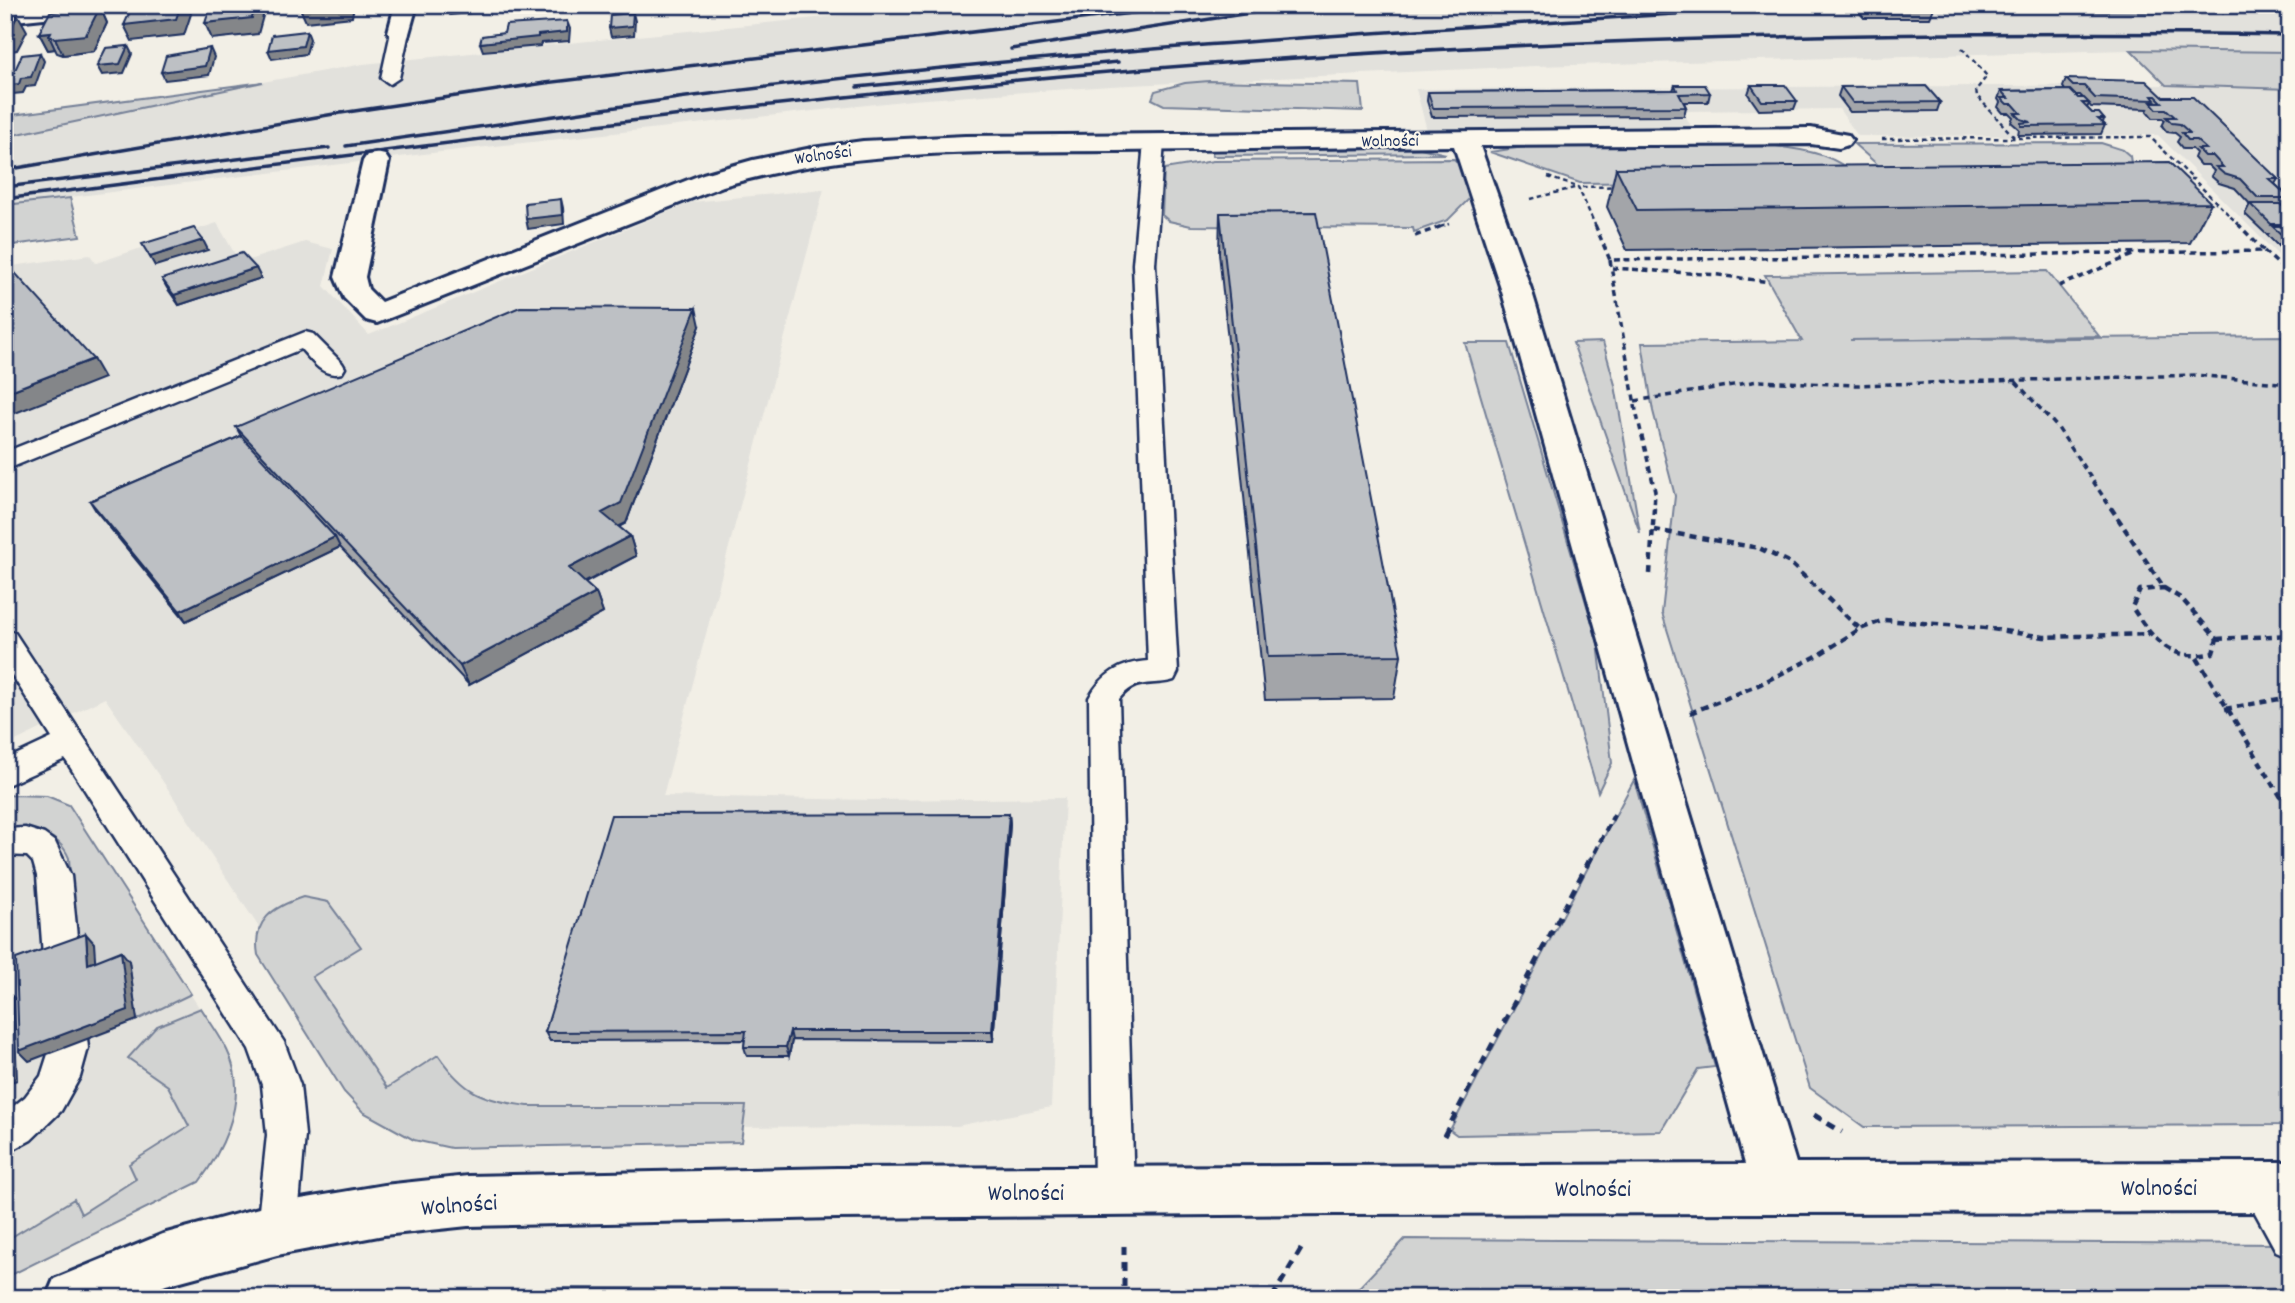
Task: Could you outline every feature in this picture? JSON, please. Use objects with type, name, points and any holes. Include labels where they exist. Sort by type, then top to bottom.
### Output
[{"type":"street","points":[[5,15],[102,5]]},
{"type":"street","points":[[400,32],[406,5]]},
{"type":"street","name":"Wolności","points":[[376,161],[350,277],[355,292],[377,314],[713,180],[797,156],[856,149],[1154,142],[1811,136],[1839,140]]},
{"type":"street","points":[[1465,139],[1517,292],[1777,1187]]},
{"type":"street","name":"Wolności","points":[[73,1298],[163,1260],[277,1229],[384,1210],[468,1202],[837,1193],[2275,1187]]},
{"type":"lane","points":[[390,78],[400,32]]},
{"type":"lane","points":[[1114,1191],[1104,698],[1113,682],[1134,672],[1163,672],[1143,264],[1154,142]]},
{"type":"lane","points":[[5,462],[305,339],[333,368]]},
{"type":"lane","points":[[5,640],[265,1042],[281,1085],[286,1135],[277,1229]]},
{"type":"lane","points":[[5,774],[71,742]]},
{"type":"lane","points":[[5,842],[20,840],[39,845],[50,858],[54,876],[69,1048],[64,1074],[43,1108],[5,1136]]},
{"type":"lane","points":[[2275,1187],[2290,1237]]},
{"type":"path","points":[[1962,48],[1987,76],[1976,90],[1977,96],[2015,138]]},
{"type":"path","points":[[1839,140],[2150,137],[2290,275]]},
{"type":"path","points":[[1649,576],[1656,491],[1635,401],[1610,260],[1577,187],[2193,179]]},
{"type":"path","points":[[1610,260],[2264,251]]},
{"type":"path","points":[[2059,286],[2139,253]]},
{"type":"path","points":[[1612,268],[1719,275],[1769,282]]},
{"type":"path","points":[[1635,401],[1758,381],[1856,385],[2196,375],[2290,384]]},
{"type":"path","points":[[2015,382],[2058,428],[2164,588],[2182,599],[2217,639]]},
{"type":"path","points":[[1654,530],[1759,548],[1790,563],[1860,629]]},
{"type":"path","points":[[2164,588],[2140,590],[2132,607],[2150,635],[2169,650],[2197,658],[2213,653],[2217,639]]},
{"type":"path","points":[[1687,714],[1815,657],[1860,629],[1884,620],[1985,628],[2044,637],[2150,635]]},
{"type":"path","points":[[2217,639],[2290,635]]},
{"type":"path","points":[[2197,658],[2225,709],[2290,812]]},
{"type":"path","points":[[2225,709],[2290,697]]},
{"type":"path","points":[[1416,1189],[1632,780],[1659,779]]},
{"type":"shaded area","points":[[944,5],[2063,5],[2076,12],[2290,14],[2290,52],[2130,50],[1535,66],[1110,86],[912,100],[432,153],[5,205],[5,136],[363,64]]},
{"type":"shaded area","points":[[2063,5],[2290,5],[2290,14],[2076,12]]},
{"type":"shaded area","points":[[2131,50],[2290,52],[2290,89],[2166,85]]},
{"type":"shaded area","points":[[1209,81],[1360,84],[1363,111],[1164,105],[1152,99],[1155,91],[1185,83]]},
{"type":"shaded area","points":[[263,82],[18,134],[5,136],[5,116]]},
{"type":"shaded area","points":[[2166,85],[2290,89],[2290,267],[2158,135],[1858,136],[1839,109],[1683,111],[1694,132],[1428,134],[1416,89]]},
{"type":"shaded area","points":[[2101,143],[2123,150],[2130,156],[2131,163],[1879,166],[1854,144]]},
{"type":"shaded area","points":[[1774,146],[1799,149],[1832,159],[1862,180],[1580,183],[1490,152],[1524,147]]},
{"type":"shaded area","points":[[1416,147],[1446,154],[1213,156],[1211,149]]},
{"type":"shaded area","points":[[1454,159],[1461,166],[1469,199],[1448,220],[1414,232],[1413,228],[1191,226],[1169,221],[1162,215],[1164,169],[1213,161]]},
{"type":"shaded area","points":[[824,189],[663,796],[871,800],[1065,798],[1051,1107],[957,1126],[447,1128],[360,1081],[105,698],[5,746],[5,267],[90,255],[96,263],[217,223],[240,263],[305,242],[333,249],[324,286],[369,335],[692,202]]},
{"type":"shaded area","points":[[70,198],[80,236],[5,246],[5,205]]},
{"type":"shaded area","points":[[2047,271],[2099,336],[1850,340],[2290,336],[2290,1125],[1864,1127],[1810,1088],[1662,613],[1675,496],[1653,411],[1642,343],[1802,341],[1765,275]]},
{"type":"shaded area","points":[[1603,342],[1615,385],[1640,533],[1573,343]]},
{"type":"shaded area","points":[[1465,343],[1509,343],[1598,643],[1612,763],[1598,792]]},
{"type":"shaded area","points":[[1634,780],[1715,1067],[1698,1069],[1661,1131],[1457,1135],[1450,1130]]},
{"type":"shaded area","points":[[5,796],[47,796],[69,805],[227,1051],[237,1084],[225,1136],[214,1162],[199,1182],[5,1278]]},
{"type":"shaded area","points":[[5,796],[47,796],[69,805],[191,994],[137,1020],[129,961],[96,973],[75,950],[69,858],[64,849],[43,833],[25,829],[5,830]]},
{"type":"shaded area","points":[[303,897],[328,902],[361,947],[312,977],[387,1088],[438,1055],[466,1086],[486,1097],[512,1104],[746,1106],[741,1142],[451,1148],[414,1140],[363,1112],[344,1092],[258,955],[258,933],[267,917],[282,905]]},
{"type":"shaded area","points":[[201,1008],[228,1053],[236,1085],[233,1114],[228,1129],[215,1158],[199,1182],[5,1278],[5,1241],[74,1199],[81,1214],[136,1179],[129,1164],[189,1126],[168,1086],[128,1058],[157,1026]]},
{"type":"shaded area","points":[[1405,1239],[2290,1244],[2290,1298],[1349,1298]]},
{"type":"shaded area","points":[[559,1288],[1058,1289],[1058,1298],[392,1298]]},
{"type":"building","points":[[133,5],[181,5],[176,19],[124,25]]},
{"type":"building","points":[[211,5],[255,5],[252,18],[205,23]]},
{"type":"building","points":[[1863,5],[1893,5],[1897,10],[1867,10]]},
{"type":"building","points":[[100,7],[86,35],[55,38],[49,36],[51,32],[39,33],[50,12]]},
{"type":"building","points":[[633,13],[632,26],[609,28],[610,15]]},
{"type":"building","points":[[18,15],[8,34],[5,34],[5,16]]},
{"type":"building","points":[[567,21],[567,32],[480,43],[482,36],[504,33],[506,25]]},
{"type":"building","points":[[307,31],[303,46],[268,50],[272,35]]},
{"type":"building","points":[[128,46],[120,64],[97,66],[106,48]]},
{"type":"building","points":[[210,48],[205,66],[161,72],[166,56]]},
{"type":"building","points":[[40,53],[31,77],[21,78],[19,84],[8,85],[22,55]]},
{"type":"building","points":[[2066,79],[2146,81],[2163,97],[2193,97],[2278,179],[2269,179],[2290,198],[2258,198],[2240,179],[2224,174],[2216,167],[2223,167],[2213,156],[2205,156],[2198,149],[2206,149],[2196,140],[2188,140],[2182,133],[2190,133],[2166,117],[2175,117],[2166,109],[2157,109],[2151,102],[2162,102],[2156,96],[2152,96],[2155,100],[2095,98],[2084,86],[2073,86]]},
{"type":"building","points":[[1675,85],[1705,85],[1710,93],[1679,94],[1686,107],[1433,108],[1428,92],[1677,90]]},
{"type":"building","points":[[1751,85],[1785,85],[1797,101],[1762,101]]},
{"type":"building","points":[[1926,86],[1940,102],[1853,103],[1841,87]]},
{"type":"building","points":[[2070,90],[2089,103],[2082,103],[2092,113],[2099,113],[2104,119],[2098,119],[2105,125],[2021,126],[2021,123],[2031,122],[2021,119],[2015,113],[2021,113],[2013,104],[2007,104],[2001,98],[2008,98],[2001,91]]},
{"type":"building","points":[[2169,162],[2211,203],[1637,210],[1616,168]]},
{"type":"building","points":[[561,199],[562,215],[526,219],[525,203]]},
{"type":"building","points":[[2250,204],[2280,204],[2290,213],[2290,224],[2271,224]]},
{"type":"building","points":[[1316,212],[1401,655],[1268,657],[1220,213]]},
{"type":"building","points":[[2272,226],[2290,226],[2290,235],[2282,235]]},
{"type":"building","points":[[194,228],[203,240],[150,257],[142,244]]},
{"type":"building","points":[[242,253],[256,268],[174,295],[162,279]]},
{"type":"building","points":[[7,264],[93,359],[5,393]]},
{"type":"building","points":[[520,307],[696,308],[621,503],[602,513],[630,536],[569,568],[596,593],[460,666],[236,427]]},
{"type":"building","points":[[241,436],[335,537],[180,611],[90,501]]},
{"type":"building","points":[[1009,814],[992,1031],[790,1031],[786,1047],[744,1047],[746,1031],[545,1032],[611,815]]},
{"type":"building","points":[[86,934],[88,964],[121,951],[128,1010],[19,1051],[16,959]]},
{"type":"building","points":[[5,989],[7,1070],[5,1071]]},
{"type":"railway","points":[[5,170],[334,114],[545,83],[1199,5]]},
{"type":"railway","points":[[1011,49],[1304,5]]},
{"type":"railway","points":[[670,99],[958,66],[1102,53],[1825,5]]},
{"type":"railway","points":[[5,199],[749,107],[1047,77],[1333,55],[1606,42],[1879,35],[2290,35]]},
{"type":"railway","points":[[857,87],[1118,62]]},
{"type":"railway","points":[[346,146],[679,98]]},
{"type":"railway","points":[[5,187],[329,148]]}]
